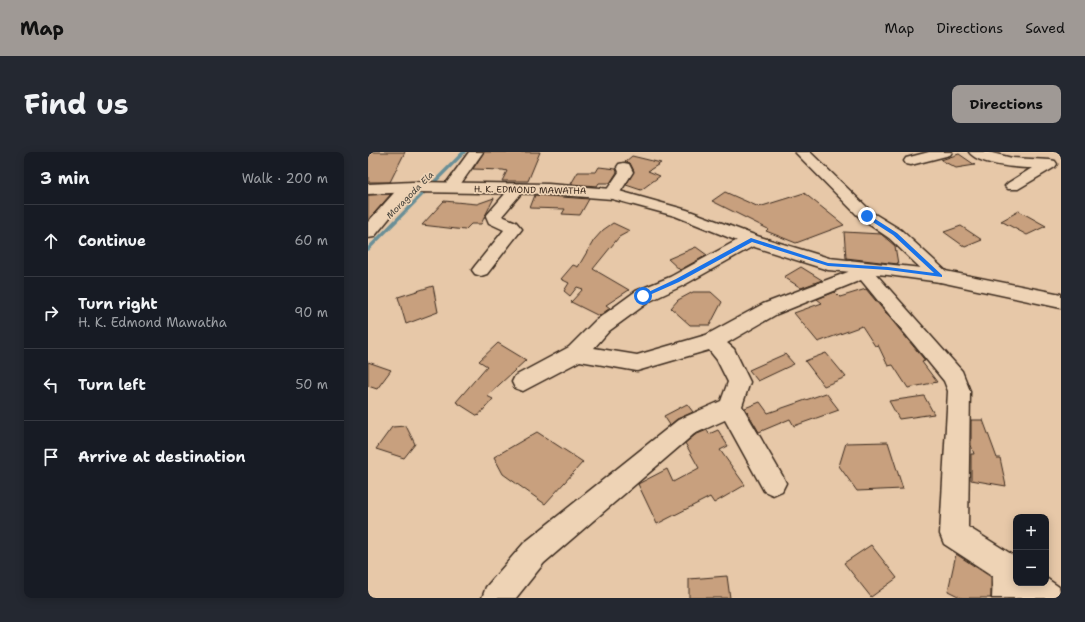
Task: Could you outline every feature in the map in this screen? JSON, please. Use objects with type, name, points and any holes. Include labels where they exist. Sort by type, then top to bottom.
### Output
[{"type":"street","points":[[446,189],[476,152]]},
{"type":"street","points":[[802,152],[867,216],[895,234],[940,276]]},
{"type":"street","points":[[911,161],[945,152]]},
{"type":"street","points":[[976,152],[998,161],[1020,164],[1055,160]]},
{"type":"street","points":[[1013,186],[1055,160]]},
{"type":"street","points":[[612,194],[626,172],[624,167]]},
{"type":"street","points":[[368,232],[410,188]]},
{"type":"street","name":"H. K. EDMOND MAWATHA","points":[[368,189],[548,189],[612,194],[681,213],[751,240],[828,264],[861,268],[888,269],[940,276],[1061,300]]},
{"type":"street","points":[[481,270],[514,229],[495,220],[494,216],[516,190]]},
{"type":"street","points":[[523,382],[577,353],[602,326],[643,296],[678,281],[751,240]]},
{"type":"street","points":[[577,353],[637,363],[713,341],[770,309],[855,276],[861,268],[954,377],[959,392],[954,534],[1013,572]]},
{"type":"street","points":[[497,598],[534,553],[686,427],[730,407],[739,382],[726,356],[713,341]]},
{"type":"street","points":[[730,407],[772,483]]},
{"type":"street","points":[[1007,598],[1013,584]]},
{"type":"street","points":[[1032,586],[1048,598]]},
{"type":"building","points":[[368,152],[405,152],[390,182],[368,182]]},
{"type":"building","points":[[484,152],[540,152],[528,181],[502,181],[507,171],[473,169]]},
{"type":"building","points":[[959,154],[975,165],[956,168],[941,160]]},
{"type":"building","points":[[632,156],[661,163],[648,171],[660,176],[641,190],[626,185],[634,171],[630,163],[625,162]]},
{"type":"building","points":[[599,167],[616,169],[617,172],[610,183],[599,183],[597,186],[571,184],[578,172],[596,172]]},
{"type":"building","points":[[725,192],[759,207],[804,193],[844,225],[796,243],[766,231],[768,229],[712,201]]},
{"type":"building","points":[[391,194],[368,220],[368,195]]},
{"type":"building","points":[[535,195],[589,199],[580,215],[562,214],[565,209],[530,208]]},
{"type":"building","points":[[494,198],[481,224],[471,224],[465,230],[422,225],[444,201],[477,204]]},
{"type":"building","points":[[1019,211],[1046,226],[1027,235],[1001,221]]},
{"type":"building","points":[[613,223],[630,231],[619,237],[593,269],[629,290],[606,305],[610,308],[599,316],[571,302],[583,289],[577,287],[570,296],[564,291],[569,283],[561,279],[573,265],[578,267],[594,240],[603,230]]},
{"type":"building","points":[[961,226],[982,240],[965,247],[944,232]]},
{"type":"building","points":[[844,232],[881,234],[895,246],[898,264],[846,258]]},
{"type":"building","points":[[696,247],[707,255],[680,270],[668,259]]},
{"type":"building","points":[[801,267],[822,280],[801,288],[784,277]]},
{"type":"building","points":[[433,286],[438,312],[406,324],[398,297]]},
{"type":"building","points":[[866,289],[923,358],[925,361],[922,362],[937,382],[908,388],[893,365],[888,366],[878,345],[875,346],[862,326],[818,342],[794,313],[822,303],[817,299],[835,292],[840,297]]},
{"type":"building","points":[[693,292],[711,292],[722,302],[710,325],[690,325],[671,308],[678,300]]},
{"type":"building","points":[[498,343],[526,360],[487,396],[493,399],[478,416],[456,402],[487,366],[479,361]]},
{"type":"building","points":[[826,353],[846,377],[824,386],[805,361]]},
{"type":"building","points":[[785,354],[794,364],[758,381],[749,370]]},
{"type":"building","points":[[368,362],[391,370],[377,389],[368,386]]},
{"type":"building","points":[[826,393],[839,410],[794,426],[790,419],[759,432],[745,408],[760,402],[768,413]]},
{"type":"building","points":[[924,396],[934,414],[899,419],[889,401]]},
{"type":"building","points":[[687,404],[693,412],[677,419],[670,425],[664,416]]},
{"type":"building","points":[[971,420],[983,420],[997,458],[1000,458],[1006,486],[971,480],[971,454],[974,454],[971,445]]},
{"type":"building","points":[[406,426],[415,444],[404,458],[376,449],[392,427]]},
{"type":"building","points":[[707,430],[709,434],[718,430],[728,446],[720,450],[745,485],[714,503],[710,497],[657,524],[638,484],[667,469],[673,482],[699,468],[685,443],[695,435]]},
{"type":"building","points":[[537,432],[583,462],[545,504],[503,474],[494,457]]},
{"type":"building","points":[[888,442],[903,489],[857,491],[839,466],[846,443]]},
{"type":"building","points":[[871,545],[897,578],[871,597],[844,563]]},
{"type":"building","points":[[956,554],[991,577],[991,598],[962,598],[948,591]]},
{"type":"building","points":[[727,576],[730,598],[689,598],[689,579]]},
{"type":"waterway","name":"Moragoda Ela","points":[[368,249],[464,152]]},
{"type":"route","points":[[643,296],[678,281],[751,240],[828,264],[861,268],[888,269],[940,276],[895,234],[867,216]]}]
